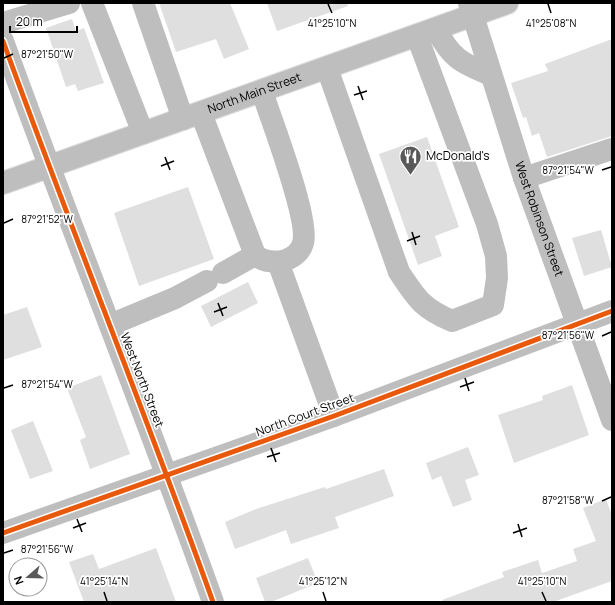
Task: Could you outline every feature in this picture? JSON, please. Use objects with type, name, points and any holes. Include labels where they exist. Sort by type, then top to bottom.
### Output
[{"type":"street","points":[[3,23],[69,3]]},
{"type":"street","points":[[92,3],[143,133]]},
{"type":"street","points":[[142,3],[255,255],[261,260],[278,262],[295,256],[303,244],[304,232],[289,171],[262,91]]},
{"type":"street","name":"North Main Street","points":[[3,183],[426,32],[471,9],[507,3]]},
{"type":"street","name":"West Robinson Street","points":[[471,9],[524,178],[612,420]]},
{"type":"street","points":[[327,68],[399,272],[418,301],[433,313],[452,321],[493,305],[497,278],[496,256],[426,32]]},
{"type":"street","points":[[426,32],[466,65],[491,75]]},
{"type":"street","name":"West North Street","points":[[3,41],[48,166],[168,475],[213,602]]},
{"type":"street","points":[[524,178],[612,148]]},
{"type":"street","points":[[110,325],[175,298],[255,255]]},
{"type":"street","points":[[278,262],[334,416]]},
{"type":"street","name":"North Court Street","points":[[3,532],[334,416],[612,311]]},
{"type":"building","points":[[159,3],[230,3],[249,49],[224,59],[216,39],[176,52]]},
{"type":"building","points":[[267,3],[347,3],[348,6],[277,31]]},
{"type":"building","points":[[72,19],[76,31],[84,28],[104,83],[78,91],[75,84],[66,87],[46,28]]},
{"type":"building","points":[[612,39],[612,136],[547,157],[539,133],[532,136],[526,117],[523,118],[511,83],[548,71],[545,64]]},
{"type":"building","points":[[427,137],[459,227],[435,236],[442,256],[418,265],[379,154]]},
{"type":"building","points":[[188,187],[214,259],[139,286],[114,213]]},
{"type":"building","points":[[601,230],[612,267],[584,276],[572,238]]},
{"type":"building","points":[[248,282],[258,303],[211,327],[201,306]]},
{"type":"building","points":[[27,307],[42,347],[3,360],[3,315]]},
{"type":"building","points":[[101,375],[130,454],[90,469],[80,440],[86,437],[67,388]]},
{"type":"building","points":[[572,385],[589,435],[514,463],[498,415],[543,400],[542,396]]},
{"type":"building","points":[[33,421],[53,471],[30,479],[11,430]]},
{"type":"building","points":[[468,447],[479,475],[465,480],[472,500],[453,507],[441,476],[432,480],[426,463]]},
{"type":"building","points":[[384,469],[394,496],[335,517],[339,528],[291,544],[286,530],[235,549],[225,522],[256,509],[325,487],[326,489]]},
{"type":"building","points":[[606,499],[612,515],[612,581],[553,602],[443,602],[442,600],[504,577],[502,572],[538,560],[542,573],[577,561],[573,549],[596,541],[583,508]]},
{"type":"building","points":[[156,548],[176,602],[84,602],[69,562],[93,554],[99,569]]},
{"type":"building","points":[[308,558],[318,583],[271,602],[265,602],[256,578]]},
{"type":"cycle path","points":[[3,41],[213,602]]},
{"type":"cycle path","points":[[3,533],[334,416],[612,311]]},
{"type":"place","name":"McDonald's","points":[[410,176]]}]
